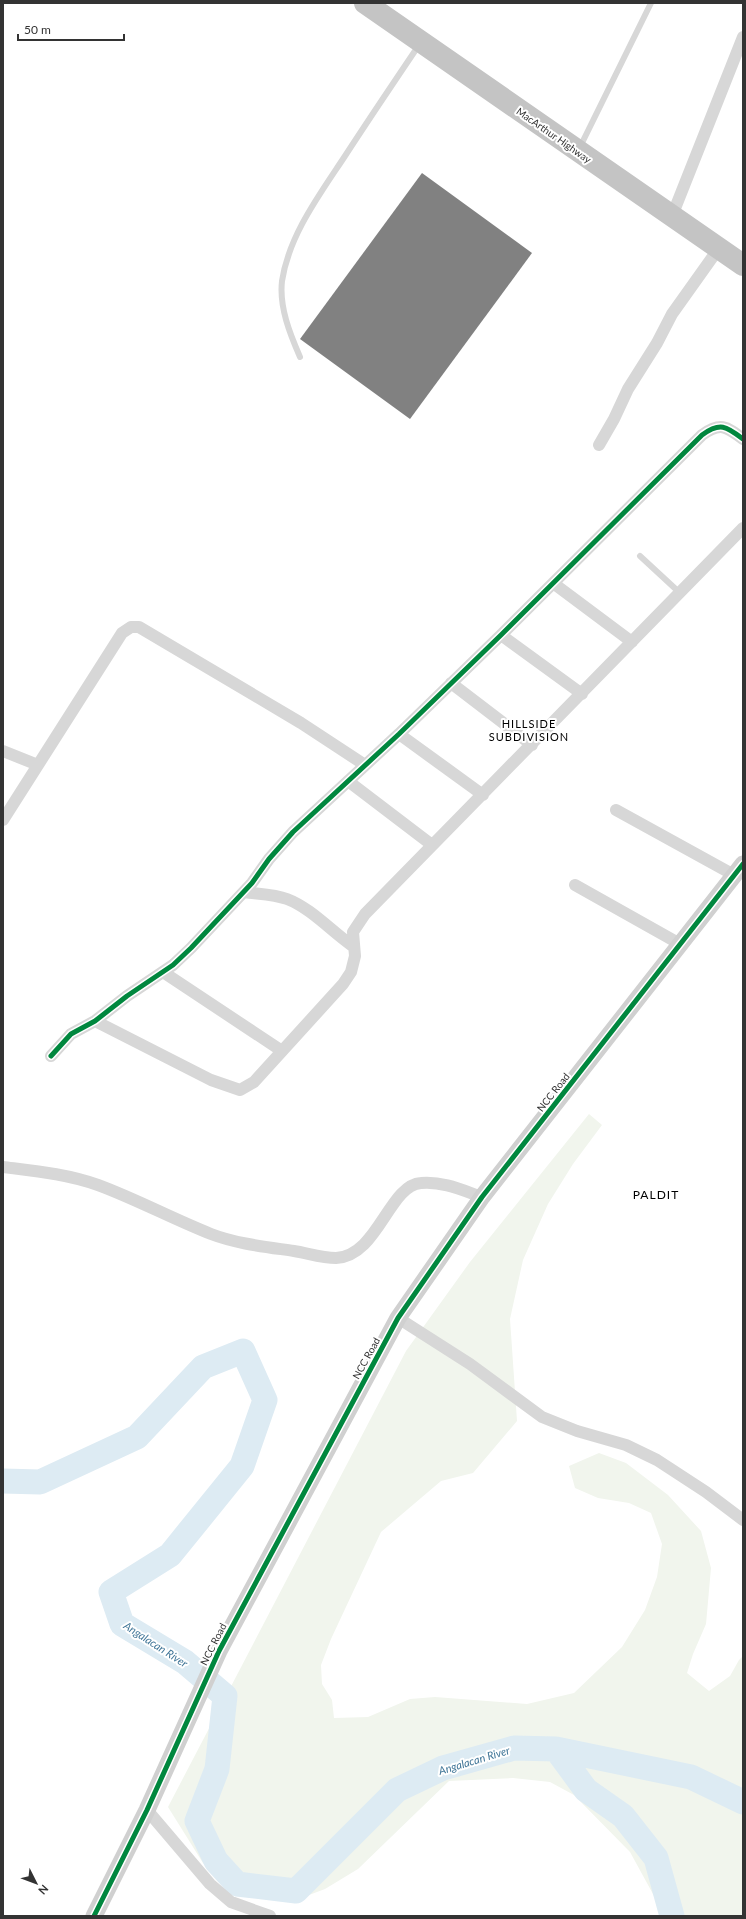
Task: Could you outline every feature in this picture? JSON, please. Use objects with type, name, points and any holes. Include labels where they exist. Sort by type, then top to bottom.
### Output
[{"type":"highway","name":"MacArthur Highway","points":[[365,3],[743,265]]},
{"type":"street","points":[[672,216],[743,37]]},
{"type":"street","points":[[599,445],[614,419],[628,389],[657,343],[672,314],[719,248]]},
{"type":"street","points":[[51,1056],[71,1034],[94,1020],[163,972],[191,948],[244,892],[269,859],[293,832],[399,734],[501,635],[702,435],[711,428],[718,426],[732,430],[743,439]]},
{"type":"street","points":[[94,1020],[211,1080],[240,1090],[254,1082],[351,972],[355,956],[353,932],[357,924],[394,882],[483,795],[743,528]]},
{"type":"street","points":[[553,583],[632,642]]},
{"type":"street","points":[[3,820],[122,633],[131,627],[139,627],[301,722],[365,765]]},
{"type":"street","points":[[501,635],[582,694]]},
{"type":"street","points":[[451,683],[532,745]]},
{"type":"street","points":[[399,734],[483,795]]},
{"type":"street","points":[[3,751],[38,765]]},
{"type":"street","points":[[348,781],[432,845]]},
{"type":"street","points":[[616,810],[739,870]]},
{"type":"street","name":"NCC Road","points":[[94,1916],[147,1810],[219,1651],[398,1318],[482,1197],[739,870]]},
{"type":"street","points":[[575,885],[680,944]]},
{"type":"street","points":[[244,892],[286,898],[307,910],[336,935],[354,947]]},
{"type":"street","points":[[163,972],[282,1051]]},
{"type":"street","points":[[3,1167],[54,1174],[97,1184],[213,1235],[262,1246],[336,1258],[354,1253],[367,1242],[396,1201],[409,1188],[419,1183],[443,1183],[482,1197]]},
{"type":"street","points":[[398,1318],[470,1364],[542,1417],[583,1433],[626,1445],[657,1460],[706,1492],[743,1520]]},
{"type":"street","points":[[147,1810],[210,1884],[232,1902],[270,1916]]},
{"type":"lane","points":[[578,152],[651,3]]},
{"type":"lane","points":[[300,357],[290,334],[282,302],[282,281],[291,249],[308,212],[421,42]]},
{"type":"lane","points":[[640,556],[680,593]]},
{"type":"shaded area","points":[[589,1114],[602,1125],[573,1164],[548,1204],[523,1260],[510,1319],[517,1421],[473,1473],[441,1481],[381,1532],[331,1639],[321,1665],[322,1684],[332,1700],[334,1718],[368,1717],[410,1699],[435,1697],[527,1704],[574,1693],[622,1647],[645,1610],[657,1577],[662,1544],[651,1513],[629,1503],[598,1498],[575,1488],[569,1466],[599,1453],[626,1463],[668,1495],[701,1531],[711,1568],[706,1624],[693,1654],[687,1673],[709,1691],[730,1676],[743,1656],[743,1916],[659,1916],[659,1905],[630,1852],[574,1795],[550,1782],[513,1778],[449,1781],[358,1869],[325,1889],[301,1898],[273,1899],[244,1896],[203,1863],[168,1807],[406,1351],[470,1262]]},
{"type":"building","points":[[422,173],[532,253],[410,419],[300,339]]},
{"type":"waterway","name":"Angalacan River","points":[[3,1481],[40,1482],[137,1437],[203,1367],[243,1351],[265,1400],[242,1466],[170,1555],[111,1592],[122,1624],[185,1662],[225,1696],[217,1769],[197,1821],[216,1861],[237,1884],[296,1891],[397,1790],[443,1768],[514,1748],[556,1749],[691,1777],[743,1802]]},
{"type":"waterway","points":[[556,1749],[586,1790],[623,1816],[656,1858],[672,1916]]},
{"type":"cycle path","points":[[51,1056],[71,1034],[95,1021],[127,996],[173,965],[191,948],[252,883],[269,859],[293,832],[399,734],[501,635],[702,435],[714,428],[723,427],[732,431],[743,439]]},
{"type":"cycle path","points":[[94,1916],[147,1810],[219,1651],[398,1318],[482,1197],[743,864]]},
{"type":"district","name":"HILLSIDE SUBDIVISION","points":[[529,729]]},
{"type":"district","name":"PALDIT","points":[[656,1194]]}]
